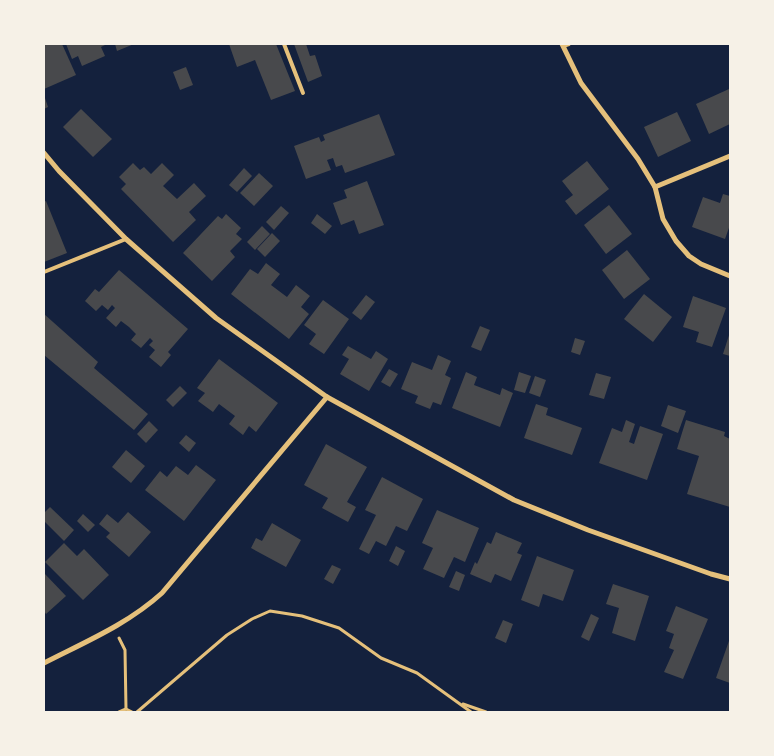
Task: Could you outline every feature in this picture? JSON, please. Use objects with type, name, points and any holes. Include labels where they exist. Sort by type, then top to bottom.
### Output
[{"type":"street","points":[[565,44],[581,83],[638,160],[655,187],[663,218],[676,241],[689,256],[701,264],[730,276]]},
{"type":"street","points":[[44,153],[59,172],[126,239],[216,318],[327,397],[514,500],[588,530],[730,579]]},
{"type":"street","points":[[655,187],[730,156]]},
{"type":"street","points":[[44,663],[144,610],[162,593],[327,397]]},
{"type":"lane","points":[[284,44],[303,93]]},
{"type":"lane","points":[[44,272],[126,239]]},
{"type":"path","points":[[137,712],[227,635],[252,619],[270,611],[302,616],[339,628],[381,658],[417,673],[471,712]]},
{"type":"path","points":[[115,627],[125,650],[126,709]]},
{"type":"path","points":[[459,703],[486,712]]},
{"type":"path","points":[[119,712],[126,709],[132,712]]},
{"type":"building","points":[[44,44],[62,44],[76,75],[44,89]]},
{"type":"building","points":[[66,44],[107,44],[101,47],[105,56],[82,66],[78,56],[72,59]]},
{"type":"building","points":[[115,44],[134,44],[117,51]]},
{"type":"building","points":[[229,44],[276,44],[295,91],[271,100],[255,60],[237,67]]},
{"type":"building","points":[[294,44],[306,44],[310,56],[315,55],[322,76],[308,82]]},
{"type":"building","points":[[186,67],[193,85],[180,90],[173,72]]},
{"type":"building","points":[[729,89],[730,124],[709,134],[696,104]]},
{"type":"building","points":[[44,95],[48,107],[44,109]]},
{"type":"building","points":[[81,109],[112,139],[93,157],[63,127]]},
{"type":"building","points":[[677,112],[691,141],[658,157],[644,127]]},
{"type":"building","points":[[379,114],[395,155],[345,173],[342,165],[336,167],[333,158],[327,160],[331,170],[306,179],[294,146],[319,137],[321,142],[325,140],[323,135]]},
{"type":"building","points":[[587,161],[609,189],[576,215],[565,201],[573,195],[562,181]]},
{"type":"building","points":[[133,163],[140,170],[144,167],[151,174],[162,163],[174,175],[163,186],[177,199],[194,183],[206,196],[189,212],[196,220],[173,242],[121,189],[126,184],[119,177]]},
{"type":"building","points":[[244,168],[252,176],[237,192],[229,185]]},
{"type":"building","points":[[259,173],[273,186],[254,206],[240,193]]},
{"type":"building","points":[[367,181],[384,225],[359,234],[354,220],[341,225],[333,203],[347,198],[344,190]]},
{"type":"building","points":[[723,194],[730,196],[730,225],[725,239],[692,227],[703,197],[720,203]]},
{"type":"building","points":[[46,201],[67,253],[44,262],[44,202]]},
{"type":"building","points":[[609,205],[632,234],[606,254],[584,225]]},
{"type":"building","points":[[281,206],[289,213],[274,230],[266,222]]},
{"type":"building","points":[[226,214],[241,228],[236,234],[242,239],[230,251],[235,257],[212,281],[183,253],[218,216],[222,219]]},
{"type":"building","points":[[317,214],[332,226],[325,234],[311,223]]},
{"type":"building","points":[[262,226],[270,234],[255,250],[247,242]]},
{"type":"building","points":[[272,233],[280,241],[265,257],[257,249]]},
{"type":"building","points":[[627,250],[650,279],[624,299],[602,270]]},
{"type":"building","points":[[266,263],[280,274],[271,285],[287,297],[296,285],[310,296],[301,307],[309,314],[289,339],[231,294],[250,269],[258,274]]},
{"type":"building","points":[[119,270],[188,329],[168,352],[171,355],[161,367],[149,357],[155,350],[149,345],[153,341],[150,338],[141,348],[131,340],[136,334],[129,327],[121,321],[116,327],[106,318],[115,308],[112,305],[108,310],[102,305],[96,311],[85,301],[95,289],[99,292]]},
{"type":"building","points":[[644,294],[672,317],[653,342],[624,319]]},
{"type":"building","points":[[366,295],[375,302],[361,320],[352,313]]},
{"type":"building","points":[[693,296],[726,308],[712,347],[696,342],[699,332],[683,327]]},
{"type":"building","points":[[323,300],[349,319],[324,354],[309,344],[316,334],[304,325]]},
{"type":"building","points":[[44,314],[98,362],[94,368],[148,414],[134,430],[44,355]]},
{"type":"building","points":[[480,326],[490,330],[481,351],[471,347]]},
{"type":"building","points":[[730,332],[730,356],[723,354]]},
{"type":"building","points":[[575,338],[585,341],[580,355],[571,352]]},
{"type":"building","points":[[348,346],[371,359],[376,351],[388,359],[369,391],[340,374],[349,359],[342,355]]},
{"type":"building","points":[[438,355],[451,361],[445,375],[451,378],[441,405],[433,402],[430,409],[415,403],[418,396],[401,389],[412,362],[432,370]]},
{"type":"building","points":[[219,359],[278,403],[256,432],[249,426],[243,435],[229,424],[235,416],[219,404],[213,412],[198,401],[205,393],[197,388]]},
{"type":"building","points":[[389,369],[398,374],[390,387],[381,382]]},
{"type":"building","points":[[466,372],[477,377],[474,385],[500,395],[502,388],[513,393],[500,427],[452,408]]},
{"type":"building","points":[[519,372],[531,376],[525,393],[514,390]]},
{"type":"building","points":[[596,373],[611,377],[604,399],[589,395]]},
{"type":"building","points":[[535,376],[546,380],[540,397],[529,393]]},
{"type":"building","points":[[180,386],[187,393],[173,407],[166,400]]},
{"type":"building","points":[[536,404],[548,408],[546,415],[582,428],[572,455],[524,438]]},
{"type":"building","points":[[668,405],[686,411],[678,433],[661,426]]},
{"type":"building","points":[[626,420],[635,424],[629,442],[634,444],[640,426],[663,434],[647,480],[599,463],[612,428],[622,432]]},
{"type":"building","points":[[686,420],[725,432],[724,436],[730,439],[730,507],[687,494],[699,456],[677,449]]},
{"type":"building","points":[[149,421],[158,430],[146,443],[137,434]]},
{"type":"building","points":[[186,435],[196,443],[189,452],[179,443]]},
{"type":"building","points":[[326,444],[367,467],[347,502],[356,507],[348,522],[322,508],[328,498],[304,485]]},
{"type":"building","points":[[126,450],[145,466],[131,483],[112,467]]},
{"type":"building","points":[[196,465],[216,480],[184,521],[145,490],[160,471],[167,477],[176,466],[188,475]]},
{"type":"building","points":[[382,477],[423,499],[407,531],[396,526],[386,546],[376,541],[369,554],[359,549],[376,515],[365,510]]},
{"type":"building","points":[[50,507],[74,530],[64,541],[44,521],[44,513]]},
{"type":"building","points":[[437,510],[479,528],[465,562],[454,557],[444,578],[423,569],[433,548],[422,543]]},
{"type":"building","points":[[128,512],[151,532],[129,557],[106,537],[110,533],[99,524],[107,514],[118,523]]},
{"type":"building","points":[[83,514],[95,525],[88,532],[77,521]]},
{"type":"building","points":[[272,523],[301,540],[286,567],[251,548],[256,538],[262,541]]},
{"type":"building","points":[[496,532],[522,543],[517,553],[522,555],[511,581],[495,574],[491,583],[470,574],[487,542],[491,544]]},
{"type":"building","points":[[64,543],[77,556],[84,549],[109,575],[83,600],[45,562]]},
{"type":"building","points":[[396,546],[405,551],[398,566],[389,561]]},
{"type":"building","points":[[537,556],[574,570],[563,601],[543,594],[539,607],[521,600]]},
{"type":"building","points":[[332,565],[341,569],[333,584],[324,579]]},
{"type":"building","points":[[456,571],[465,575],[459,591],[449,587]]},
{"type":"building","points":[[44,573],[66,596],[46,614],[44,611]]},
{"type":"building","points":[[613,584],[649,596],[635,641],[612,633],[619,608],[606,604]]},
{"type":"building","points":[[676,606],[708,619],[683,679],[664,672],[674,650],[669,648],[674,634],[666,631]]},
{"type":"building","points":[[591,614],[599,618],[589,641],[581,637]]},
{"type":"building","points":[[503,620],[513,624],[506,643],[495,638]]},
{"type":"building","points":[[730,638],[730,683],[716,678]]}]
